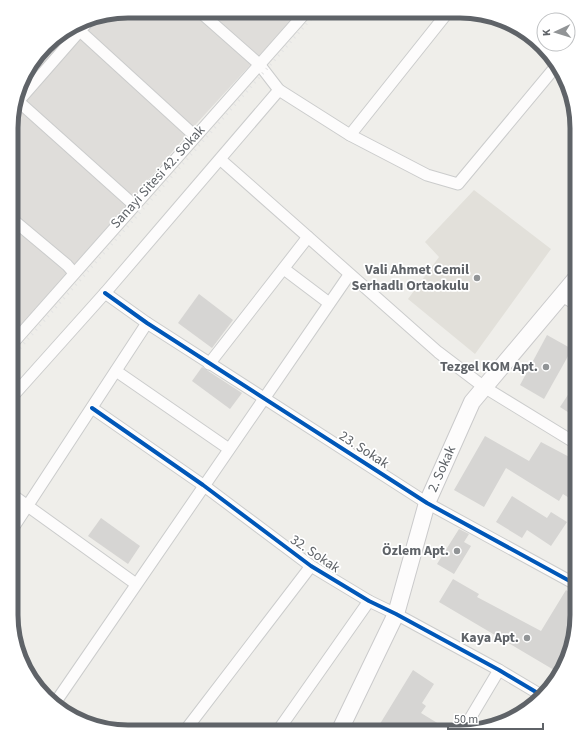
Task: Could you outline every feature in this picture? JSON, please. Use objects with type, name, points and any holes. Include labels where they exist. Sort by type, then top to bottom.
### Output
[{"type":"street","points":[[207,18],[259,64],[279,90],[350,135],[427,175],[458,184],[553,70]]},
{"type":"street","name":"Sanayi Sitesi 42. Sokak","points":[[18,337],[301,18]]},
{"type":"street","points":[[350,135],[443,18]]},
{"type":"street","points":[[24,94],[83,28]]},
{"type":"street","points":[[80,31],[195,136]]},
{"type":"street","points":[[18,391],[221,160],[279,90]]},
{"type":"street","points":[[21,107],[134,205]]},
{"type":"street","points":[[221,160],[349,275],[438,352],[484,387],[570,440]]},
{"type":"street","points":[[18,224],[67,265],[74,273]]},
{"type":"street","points":[[209,364],[308,237]]},
{"type":"street","points":[[284,269],[329,303]]},
{"type":"street","points":[[57,699],[349,275]]},
{"type":"street","name":"2. Sokak","points":[[342,725],[396,614],[427,503],[472,402],[570,286]]},
{"type":"street","name":"23. Sokak","points":[[105,293],[209,364],[427,503],[570,581]]},
{"type":"street","points":[[562,296],[570,301]]},
{"type":"street","points":[[18,520],[147,323]]},
{"type":"street","points":[[116,371],[229,449]]},
{"type":"street","name":"32. Sokak","points":[[92,408],[203,485],[311,566],[369,601],[499,670],[537,693]]},
{"type":"street","points":[[18,499],[136,584]]},
{"type":"street","points":[[189,725],[311,566]]},
{"type":"street","points":[[282,725],[369,601]]},
{"type":"street","points":[[466,725],[499,670]]},
{"type":"shaded area","points":[[293,18],[197,123],[18,331],[19,114],[26,86],[45,56],[61,41],[80,29],[114,19]]},
{"type":"shaded area","name":"Vali Ahmet Cemil Serhadlı Ortaokulu","points":[[474,190],[551,249],[475,354],[408,299],[439,257],[425,242]]},
{"type":"building","points":[[199,294],[233,320],[212,348],[178,323]]},
{"type":"building","name":"Tezgel KOM Apt.","points":[[547,335],[570,348],[570,353],[544,399],[520,385]]},
{"type":"building","points":[[202,367],[242,393],[230,409],[192,381]]},
{"type":"building","points":[[570,392],[570,413],[560,407]]},
{"type":"building","points":[[485,436],[529,461],[541,442],[570,457],[570,498],[563,494],[559,501],[506,468],[484,507],[454,490]]},
{"type":"building","points":[[512,496],[547,518],[551,512],[567,522],[551,546],[527,530],[522,538],[496,522]]},
{"type":"building","points":[[101,518],[140,546],[128,564],[88,536]]},
{"type":"building","name":"Özlem Apt.","points":[[459,529],[469,534],[464,542],[471,546],[454,574],[437,564]]},
{"type":"building","points":[[453,579],[479,594],[477,597],[541,631],[566,590],[570,593],[570,622],[568,636],[559,663],[555,670],[439,602]]},
{"type":"building","points":[[413,670],[434,684],[422,703],[426,706],[421,713],[441,725],[379,725]]},
{"type":"railway","points":[[18,350],[312,18]]},
{"type":"cycle path","points":[[105,293],[147,323],[427,503],[570,581]]},
{"type":"cycle path","points":[[92,408],[203,485],[311,566],[369,601],[499,670],[538,693]]},
{"type":"place","name":"Vali Ahmet Cemil Serhadlı Ortaokulu","points":[[477,278]]},
{"type":"place","name":"Tezgel KOM Apt.","points":[[546,367]]},
{"type":"place","name":"Özlem Apt.","points":[[457,551]]},
{"type":"place","name":"Kaya Apt.","points":[[527,638]]}]
